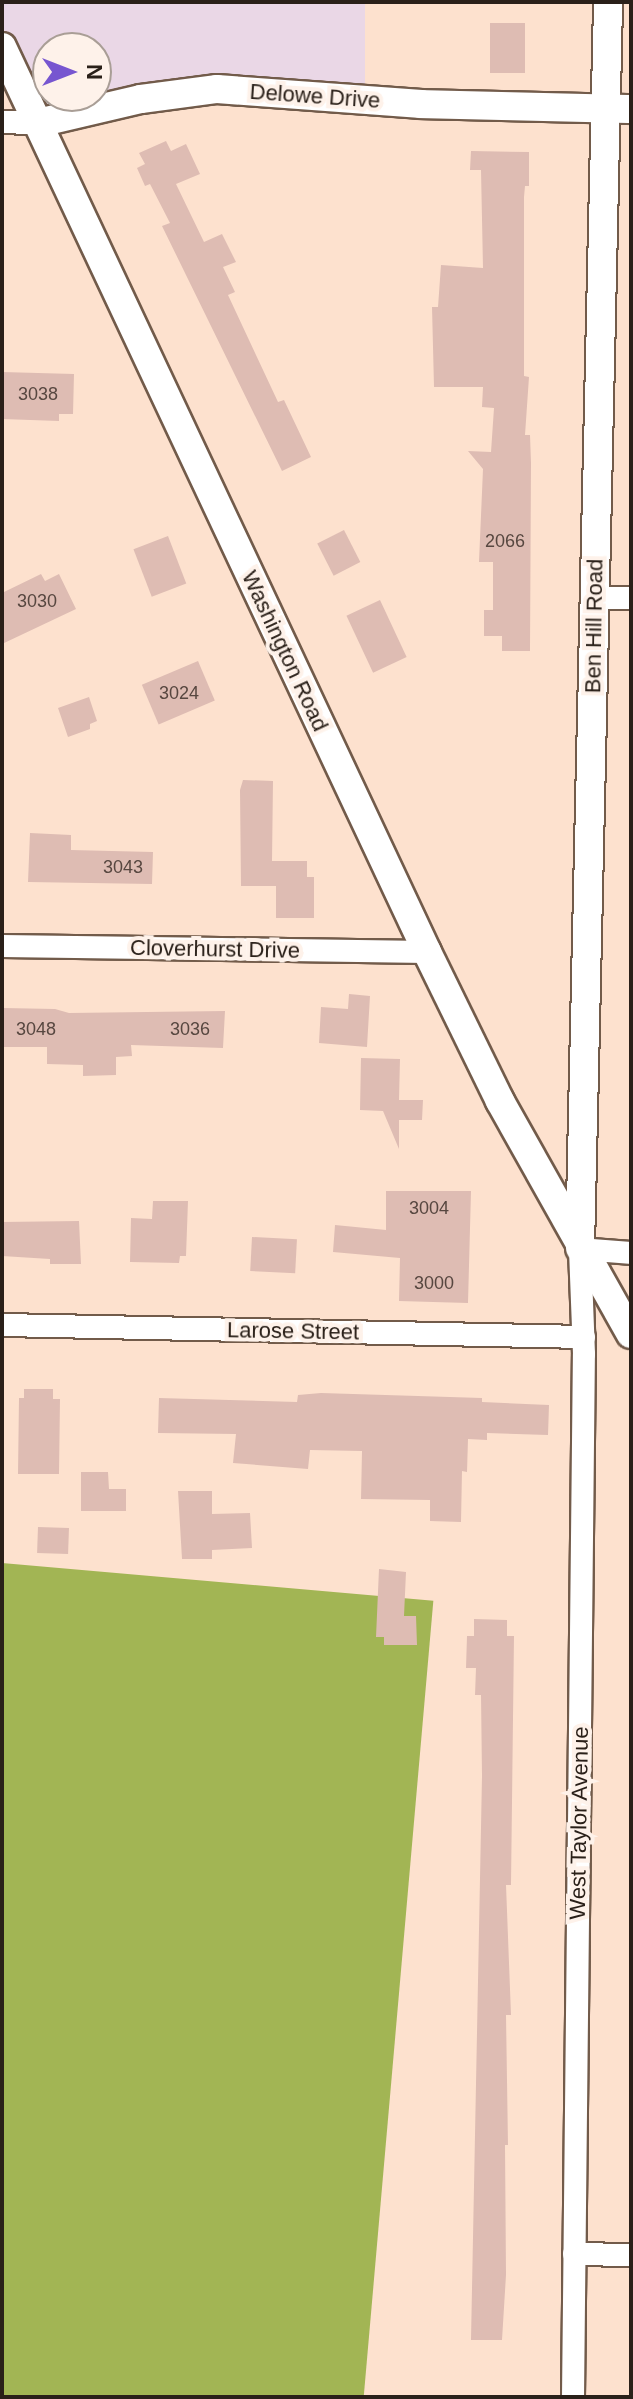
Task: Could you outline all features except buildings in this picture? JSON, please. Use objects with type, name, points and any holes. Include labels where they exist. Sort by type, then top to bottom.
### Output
[{"type":"street","name":"Ben Hill Road","points":[[580,1249],[595,598],[618,108],[608,2]]},
{"type":"street","name":"Washington Road","points":[[2,47],[427,952],[500,1101],[580,1249],[630,1330]]},
{"type":"street","name":"Delowe Drive","points":[[2,122],[38,123],[141,99],[217,89],[421,104],[618,108]]},
{"type":"street","points":[[595,598],[631,598]]},
{"type":"street","name":"Cloverhurst Drive","points":[[2,946],[427,952]]},
{"type":"street","points":[[580,1249],[631,1253]]},
{"type":"street","name":"West Taylor Avenue","points":[[573,2397],[584,1337],[580,1249]]},
{"type":"street","name":"Larose Street","points":[[2,1325],[584,1337]]},
{"type":"street","points":[[574,2254],[631,2255]]},
{"type":"shaded area","points":[[2,2],[365,2],[365,97],[213,89],[37,134],[2,62]]},
{"type":"green space","points":[[2,1563],[433,1601],[364,2397],[2,2397]]}]
